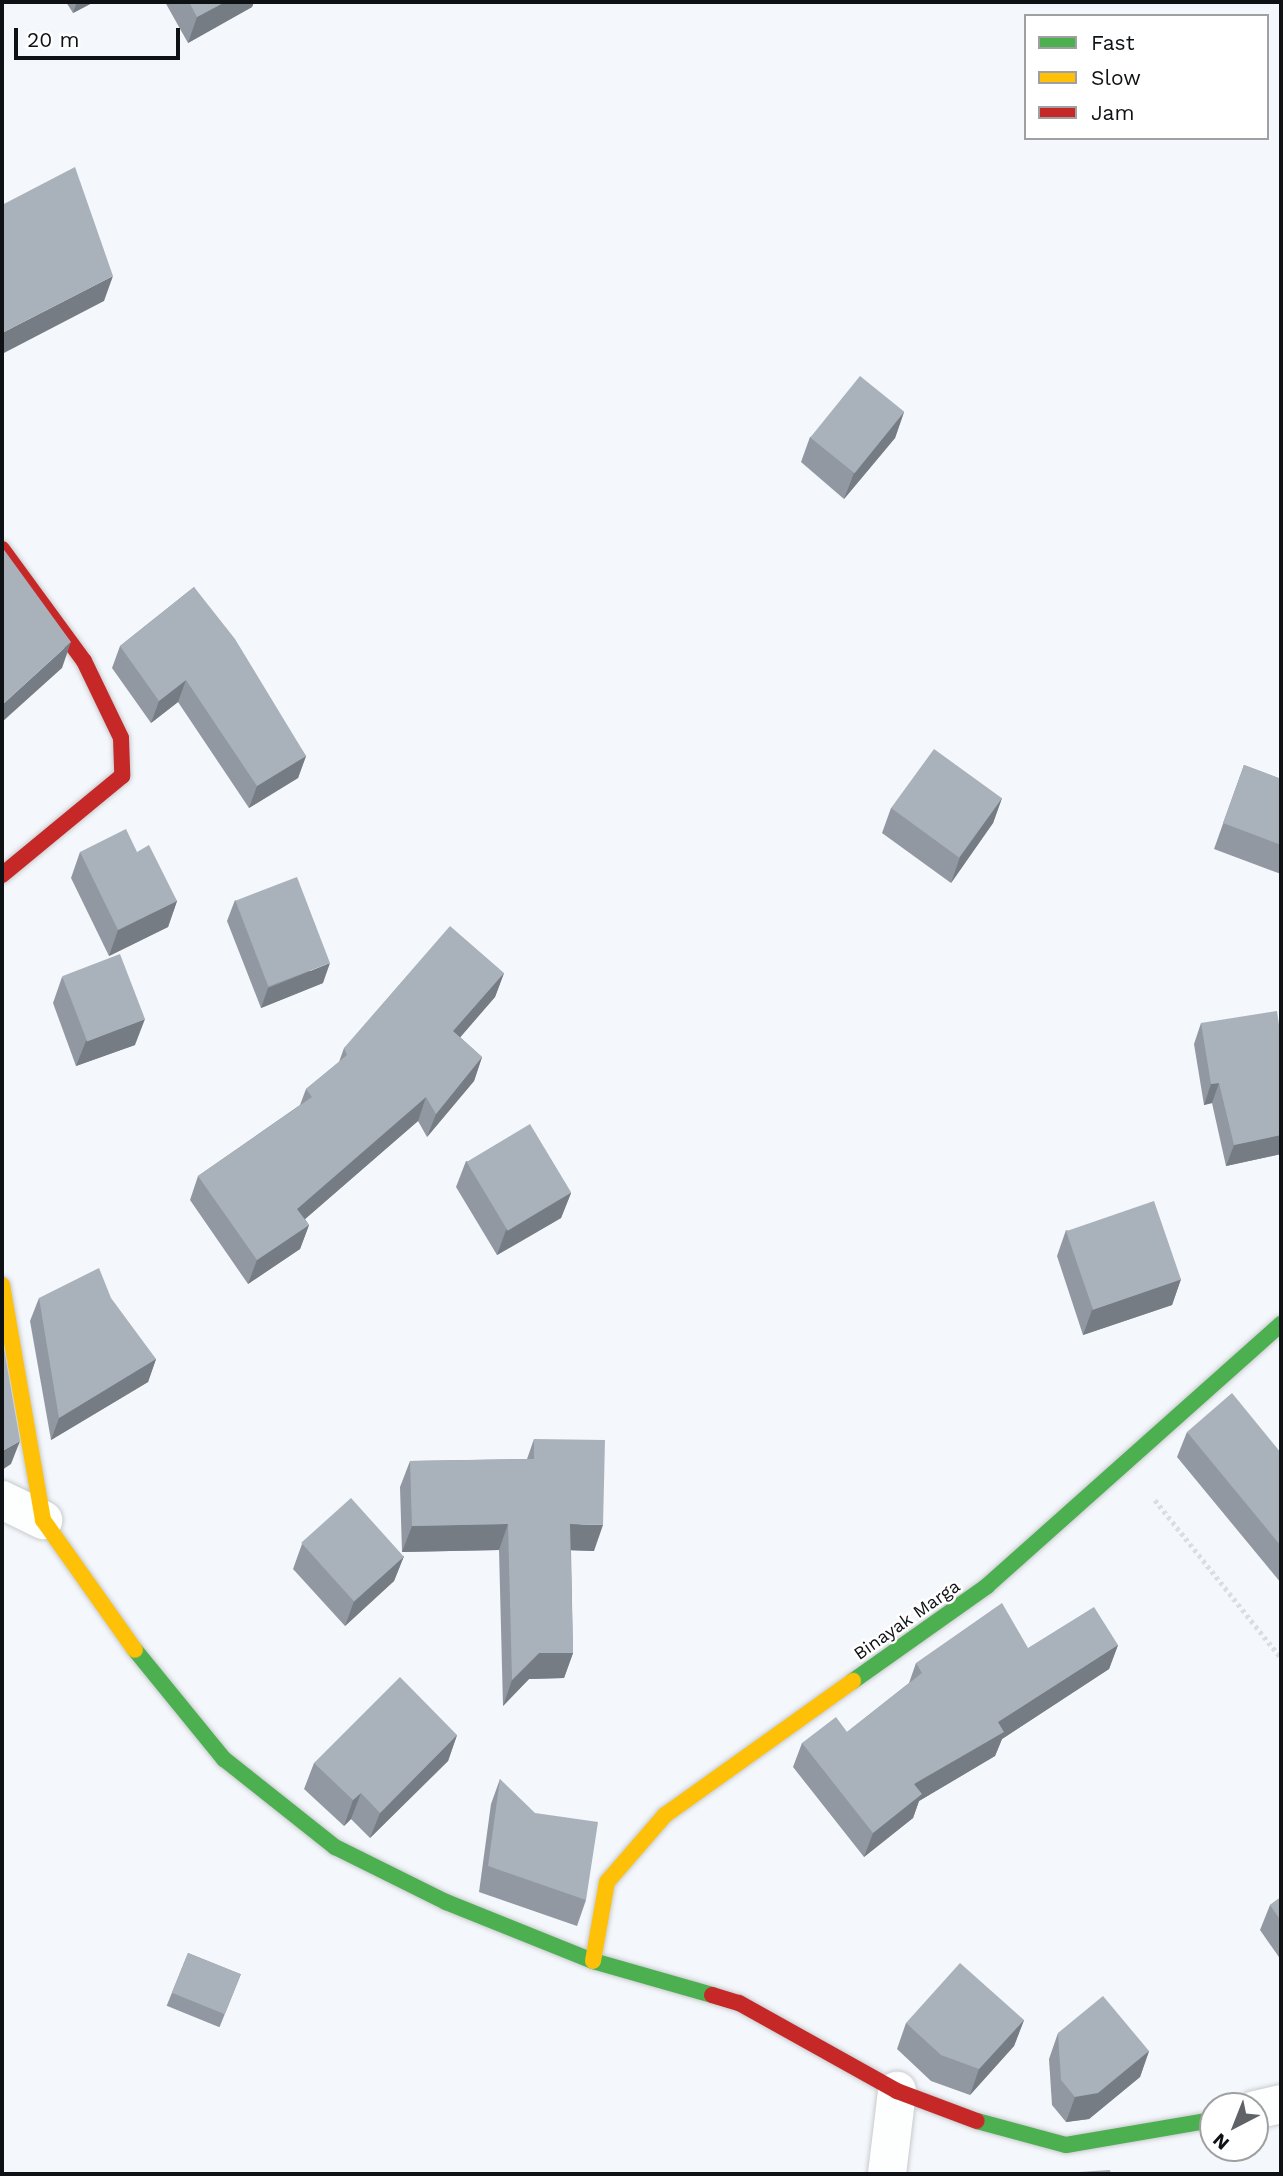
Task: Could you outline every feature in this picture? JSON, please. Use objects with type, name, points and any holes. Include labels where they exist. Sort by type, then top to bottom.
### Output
[{"type":"street","points":[[2,549],[84,661],[121,738],[122,776],[2,875]]},
{"type":"street","points":[[2,1285],[43,1520],[133,1648],[244,1775],[335,1847],[446,1902],[593,1961],[739,2003],[897,2091],[1066,2145],[1199,2122]]},
{"type":"street","name":"Binayak Marga","points":[[593,1961],[607,1882],[664,1815],[987,1587],[1281,1324]]},
{"type":"street","points":[[2,1500],[43,1520]]},
{"type":"street","points":[[887,2174],[897,2091]]},
{"type":"path","points":[[1123,1465],[1196,1544],[1281,1658]]},
{"type":"building","points":[[189,2],[225,2],[197,17]]},
{"type":"building","points":[[75,167],[113,276],[2,333],[2,205]]},
{"type":"building","points":[[860,376],[904,412],[855,473],[810,437]]},
{"type":"building","points":[[2,547],[71,642],[2,705]]},
{"type":"building","points":[[194,587],[235,639],[306,756],[257,786],[186,680],[159,701],[120,646]]},
{"type":"building","points":[[934,749],[1002,798],[959,857],[891,808]]},
{"type":"building","points":[[1244,765],[1281,779],[1281,845],[1223,823]]},
{"type":"building","points":[[126,829],[137,852],[149,845],[177,901],[118,930],[80,852]]},
{"type":"building","points":[[297,877],[330,963],[268,987],[235,901]]},
{"type":"building","points":[[450,926],[504,973],[453,1031],[482,1057],[436,1114],[426,1097],[297,1209],[309,1225],[257,1260],[198,1176],[312,1097],[306,1089],[347,1055],[344,1048]]},
{"type":"building","points":[[120,954],[145,1019],[87,1042],[62,976]]},
{"type":"building","points":[[1277,1011],[1281,1039],[1281,1135],[1234,1145],[1219,1083],[1211,1084],[1201,1023]]},
{"type":"building","points":[[530,1124],[571,1193],[508,1231],[467,1162]]},
{"type":"building","points":[[1154,1201],[1181,1279],[1093,1310],[1066,1231]]},
{"type":"building","points":[[99,1268],[111,1298],[156,1359],[59,1418],[39,1298]]},
{"type":"building","points":[[2,1337],[20,1441],[4,1450],[2,1443]]},
{"type":"building","points":[[1232,1393],[1281,1453],[1281,1546],[1187,1432]]},
{"type":"building","points":[[534,1439],[605,1440],[603,1525],[570,1524],[573,1653],[539,1653],[512,1680],[508,1524],[412,1526],[410,1461],[534,1459]]},
{"type":"building","points":[[351,1498],[404,1557],[354,1602],[301,1543]]},
{"type":"building","points":[[1002,1603],[1028,1648],[1094,1607],[1118,1645],[998,1722],[1004,1732],[914,1784],[922,1794],[873,1833],[802,1743],[836,1717],[847,1732],[922,1673],[916,1663]]},
{"type":"building","points":[[400,1677],[457,1735],[380,1813],[361,1793],[353,1800],[314,1763]]},
{"type":"building","points":[[500,1779],[535,1813],[598,1822],[586,1900],[488,1866]]},
{"type":"building","points":[[1281,1897],[1281,1921],[1270,1905]]},
{"type":"building","points":[[188,1953],[241,1974],[225,2014],[172,1993]]},
{"type":"building","points":[[960,1963],[1024,2020],[979,2069],[941,2055],[906,2023]]},
{"type":"building","points":[[1103,1996],[1149,2051],[1098,2093],[1075,2097],[1061,2080],[1058,2033]]},
{"type":"building","points":[[1110,2170],[1111,2174],[1063,2174],[1063,2173]]},
{"type":"traffic: fast","points":[[853,1681],[987,1586],[1281,1324]]},
{"type":"traffic: fast","points":[[135,1650],[224,1759],[335,1847],[446,1902],[593,1961],[712,1995]]},
{"type":"traffic: fast","points":[[977,2121],[1066,2145],[1199,2122]]},
{"type":"traffic: slow","points":[[2,1285],[43,1520],[135,1650]]},
{"type":"traffic: slow","points":[[593,1961],[607,1882],[665,1815],[853,1681]]},
{"type":"traffic: jam","points":[[2,549],[84,661],[121,738],[122,776],[2,875]]},
{"type":"traffic: jam","points":[[712,1995],[739,2003],[897,2091],[977,2121]]}]
